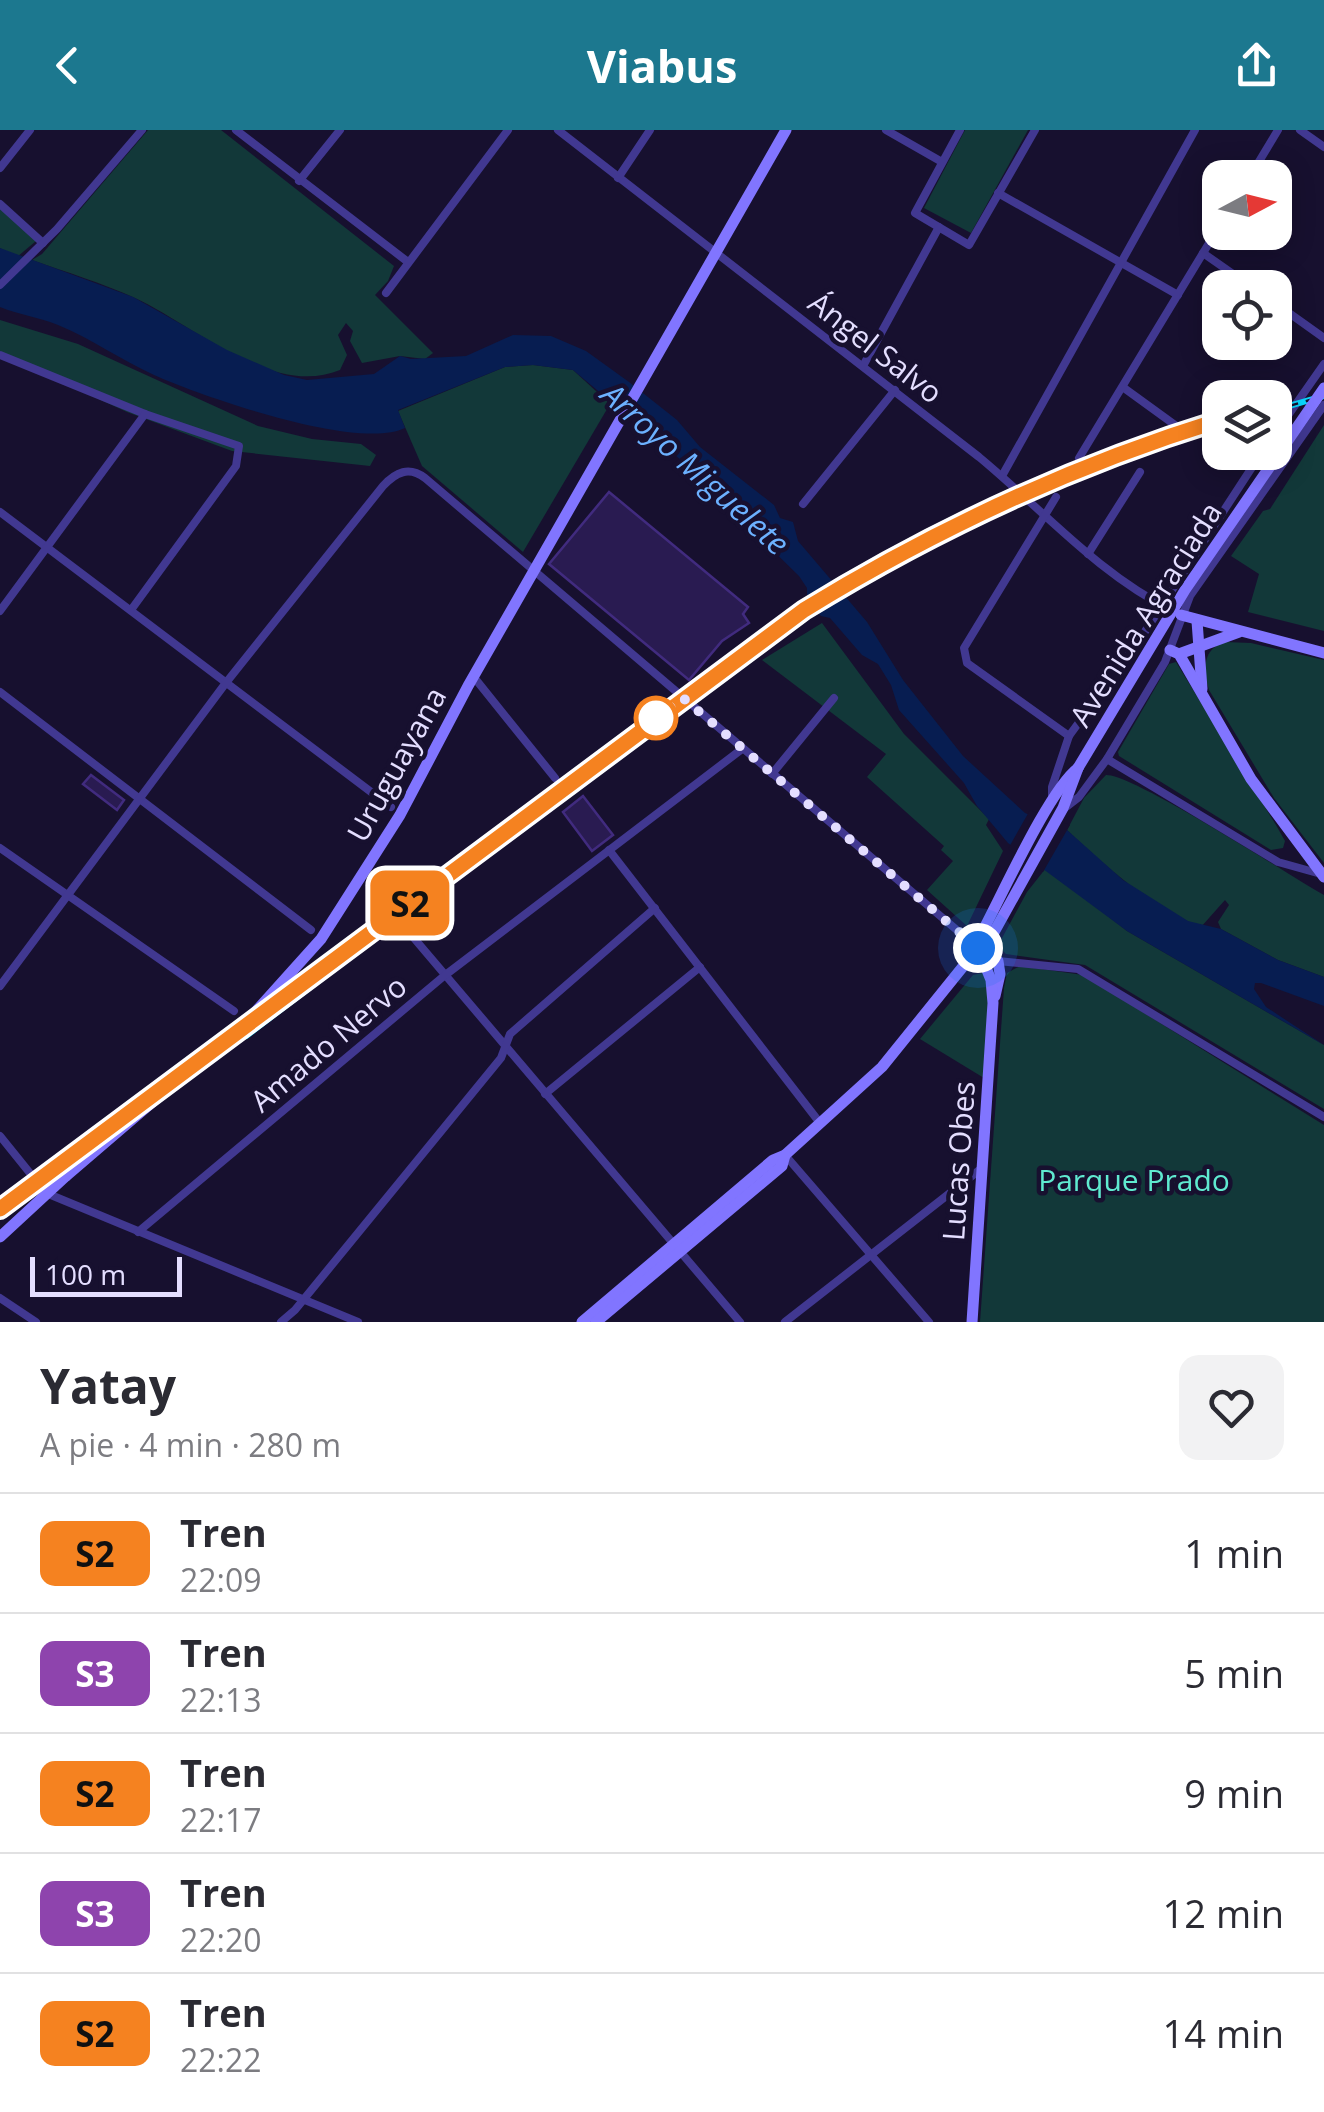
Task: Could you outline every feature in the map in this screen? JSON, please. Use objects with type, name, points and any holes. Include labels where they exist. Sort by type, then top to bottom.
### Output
[{"type":"street","points":[[0,168],[30,130]]},
{"type":"street","points":[[0,285],[36,251],[142,130]]},
{"type":"street","points":[[236,130],[408,262]]},
{"type":"street","points":[[299,181],[340,130]]},
{"type":"street","points":[[386,293],[508,130]]},
{"type":"street","name":"Ángel Salvo","points":[[558,130],[895,390],[1002,476],[1088,554],[1181,616]]},
{"type":"street","points":[[618,178],[650,130]]},
{"type":"street","name":"Uruguayana","points":[[0,1237],[46,1192],[248,1020],[321,939],[400,814],[470,681],[786,130]]},
{"type":"street","points":[[886,130],[942,162]]},
{"type":"street","points":[[960,130],[916,213],[969,245],[1036,130]]},
{"type":"street","points":[[1002,476],[1195,130]]},
{"type":"street","points":[[1260,160],[1276,133],[1264,130]]},
{"type":"street","points":[[1300,130],[1324,147]]},
{"type":"street","points":[[998,193],[1178,296]]},
{"type":"street","points":[[0,204],[43,242]]},
{"type":"street","points":[[863,366],[939,228]]},
{"type":"street","points":[[1079,458],[1204,252],[1228,270]]},
{"type":"street","points":[[1292,315],[1324,338]]},
{"type":"street","points":[[0,355],[145,414],[236,443],[241,451],[236,466],[131,610]]},
{"type":"street","points":[[1292,410],[1324,364]]},
{"type":"street","points":[[1124,388],[1174,425]]},
{"type":"street","name":"Avenida Agraciada","points":[[596,1322],[882,1068],[978,948],[979,938],[1058,805],[1069,775],[1078,768],[1185,590],[1324,388]]},
{"type":"street","points":[[803,504],[895,390]]},
{"type":"street","name":"Avenida Agraciada","points":[[1058,805],[1079,797],[1107,759],[1174,652],[1181,616],[1190,596],[1324,405]]},
{"type":"street","points":[[0,611],[145,414]]},
{"type":"street","name":"Avenida Agraciada","points":[[1058,805],[1052,788],[1070,736],[1144,633],[1250,470]]},
{"type":"street","points":[[0,986],[225,684],[383,486],[397,474],[409,471],[425,478],[978,948],[998,961],[1078,969],[1324,1117]]},
{"type":"street","points":[[1088,554],[1140,472]]},
{"type":"street","points":[[1056,497],[964,648],[964,657],[967,663],[1070,736]]},
{"type":"street","points":[[0,512],[391,808]]},
{"type":"street","points":[[1181,616],[1324,653]]},
{"type":"street","points":[[1197,620],[1202,694]]},
{"type":"street","points":[[1174,652],[1238,632]]},
{"type":"street","points":[[1144,633],[1174,652],[1248,774],[1322,876]]},
{"type":"street","points":[[470,681],[555,778]]},
{"type":"street","points":[[0,692],[311,930]]},
{"type":"street","points":[[772,774],[834,698]]},
{"type":"street","name":"Amado Nervo","points":[[138,1232],[444,976],[742,749]]},
{"type":"street","points":[[1107,759],[1278,862],[1322,876]]},
{"type":"street","points":[[0,848],[234,1011]]},
{"type":"street","points":[[609,850],[820,1124]]},
{"type":"street","points":[[281,1322],[501,1058],[510,1034],[654,908]]},
{"type":"street","points":[[412,937],[740,1322]]},
{"type":"street","name":"Lucas Obes","points":[[972,1322],[993,1002],[991,980],[978,948]]},
{"type":"street","name":"Lucas Obes","points":[[993,1002],[1000,982],[998,961]]},
{"type":"street","points":[[545,1094],[700,967]]},
{"type":"street","points":[[0,1136],[46,1192],[358,1322]]},
{"type":"street","points":[[0,1157],[13,1150]]},
{"type":"street","points":[[786,1155],[929,1322]]},
{"type":"street","points":[[785,1322],[982,1168]]},
{"type":"street","name":"Avenida Agraciada","points":[[582,1322],[678,1248]]},
{"type":"street","points":[[0,1298],[36,1322]]},
{"type":"green space","points":[[148,130],[221,130],[394,266],[388,281],[375,295],[433,353],[425,359],[400,356],[362,363],[350,341],[353,331],[346,323],[338,335],[347,355],[340,370],[314,376],[288,374],[234,355],[135,298],[32,260],[42,254]]},
{"type":"green space","points":[[965,130],[1028,130],[971,233],[924,208]]},
{"type":"green space","points":[[0,208],[36,241],[17,257],[0,248]]},
{"type":"green space","points":[[0,320],[78,344],[258,426],[312,439],[361,444],[376,455],[370,466],[232,451],[127,412],[0,354]]},
{"type":"green space","points":[[533,365],[573,370],[610,404],[523,552],[422,466],[398,411],[505,367]]},
{"type":"green space","points":[[1324,425],[1324,631],[1248,612],[1259,574],[1231,556],[1263,511],[1270,509]]},
{"type":"green space","points":[[822,623],[904,734],[989,819],[986,825],[1003,851],[967,926],[927,890],[953,861],[941,850],[944,846],[867,777],[886,754],[762,660]]},
{"type":"green space","points":[[1225,642],[1251,643],[1324,660],[1324,863],[1274,798],[1209,690],[1208,655]]},
{"type":"green space","points":[[1176,662],[1276,825],[1285,841],[1283,848],[1271,850],[1119,756],[1169,664]]},
{"type":"green space","points":[[1106,775],[1178,807],[1324,895],[1324,977],[1278,960],[1221,929],[1218,922],[1229,905],[1225,900],[1201,927],[1147,897],[1082,844],[1067,830],[1084,798]]},
{"type":"green space","points":[[1046,868],[1127,931],[1324,1045],[1324,1109],[1085,965],[1006,954],[1000,948],[1001,940],[1027,892]]},
{"type":"green space","name":"Parque Prado","points":[[1020,966],[1083,975],[1324,1125],[1324,1322],[980,1322],[1004,988],[1007,973]]},
{"type":"green space","points":[[983,973],[989,982],[984,1078],[920,1039],[973,975]]},
{"type":"water","name":"Arroyo Miguelete","points":[[0,248],[133,297],[227,350],[284,375],[307,380],[374,374],[400,356],[466,356],[513,335],[551,336],[586,351],[677,420],[700,447],[774,505],[780,518],[793,522],[798,541],[867,622],[903,680],[963,756],[1025,813],[1067,830],[1123,880],[1188,921],[1221,929],[1278,960],[1324,977],[1324,1006],[1261,983],[1255,983],[1254,989],[1266,1007],[1324,1045],[1127,931],[1008,843],[977,806],[964,783],[899,710],[891,685],[878,664],[862,655],[830,618],[821,616],[807,601],[807,588],[799,576],[681,460],[573,370],[533,365],[505,367],[398,410],[405,428],[383,433],[318,427],[243,408],[177,385],[58,325],[0,307]]},
{"type":"pier","points":[[1030,810],[1070,825],[1043,872],[1008,849]]},
{"type":"building","points":[[609,492],[748,607],[743,614],[749,623],[722,641],[689,680],[549,564]]},
{"type":"building","points":[[91,775],[124,800],[117,810],[83,784]]},
{"type":"building","points":[[583,796],[613,835],[592,851],[563,812]]},
{"type":"railway","points":[[1292,405],[1324,396]]},
{"type":"railway","points":[[246,1036],[682,704],[809,615],[907,557],[1008,507],[1113,463],[1202,432]]},
{"type":"railway","points":[[0,1209],[24,1190]]},
{"type":"train","name":"S2","points":[[0,1209],[804,610],[935,535],[1122,453],[1202,426]]},
{"type":"route","points":[[656,718],[683,698],[978,948]]}]
